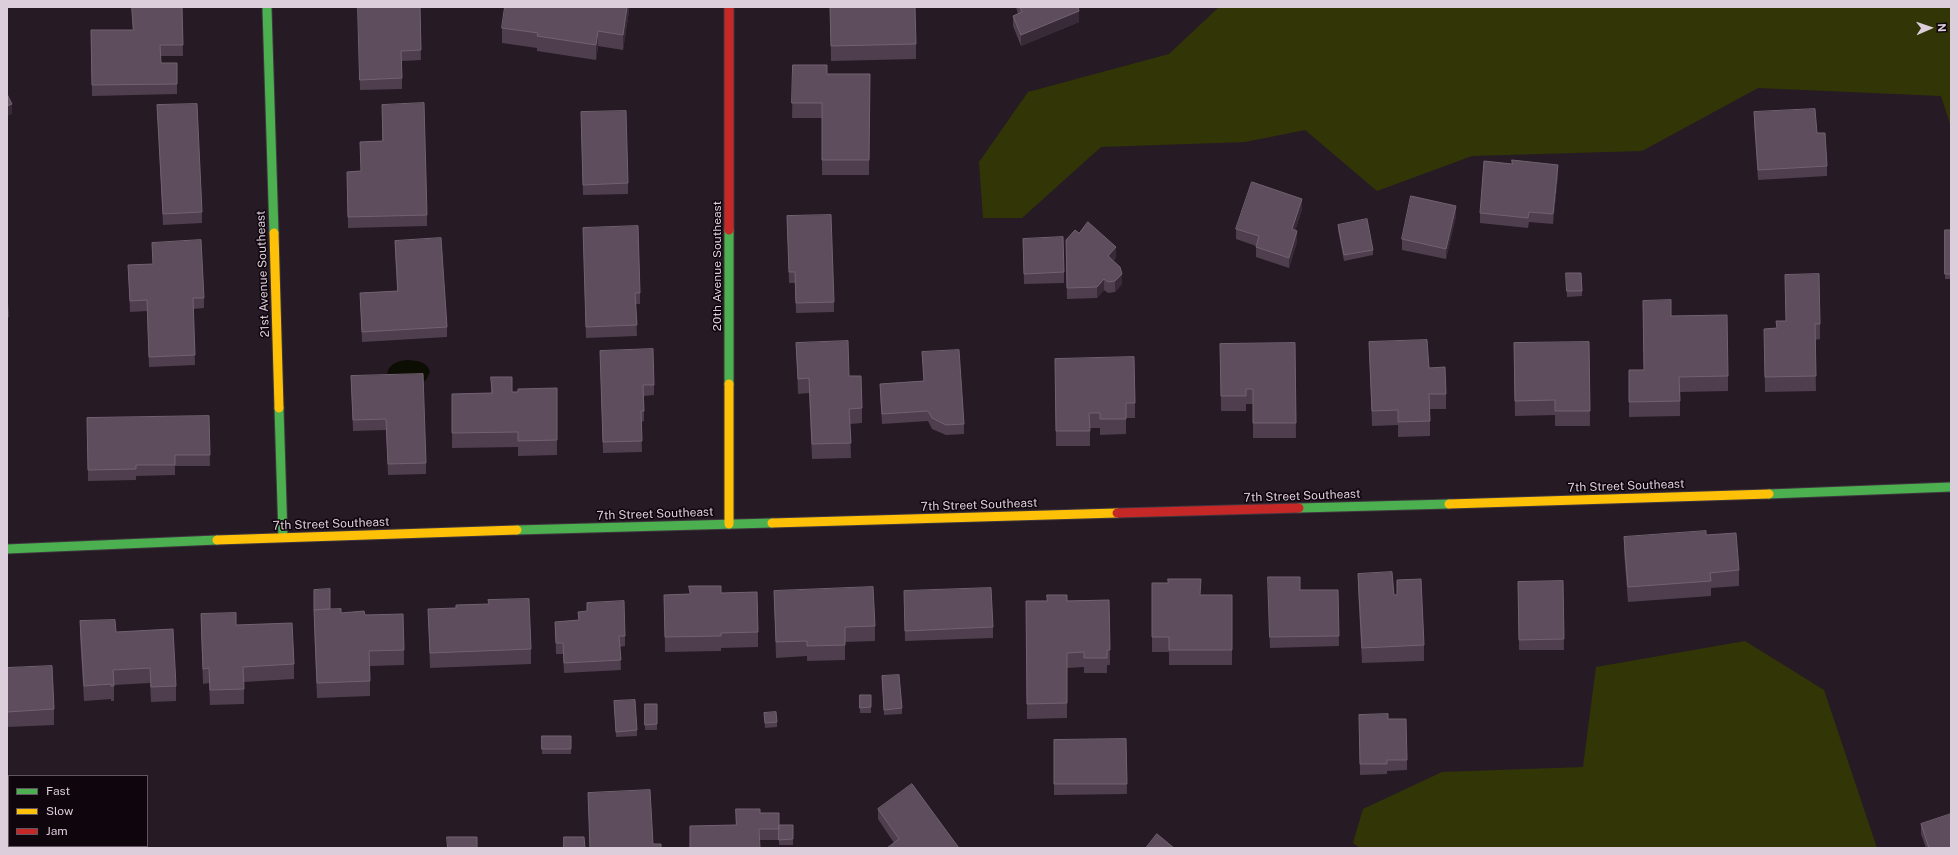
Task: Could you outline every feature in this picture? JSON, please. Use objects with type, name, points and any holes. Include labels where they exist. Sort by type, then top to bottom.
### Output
[{"type":"street","name":"20th Avenue Southeast","points":[[729,7],[729,524]]},
{"type":"street","name":"21st Avenue Southeast","points":[[267,10],[283,537]]},
{"type":"street","name":"7th Street Southeast","points":[[7,548],[283,537],[1755,495],[1951,487]]},
{"type":"green space","points":[[1219,7],[1951,7],[1951,127],[1941,96],[1758,88],[1642,151],[1472,156],[1377,191],[1305,130],[1245,142],[1101,147],[1022,218],[983,218],[979,162],[1028,92],[1169,54]]},
{"type":"green space","points":[[1745,641],[1824,690],[1877,848],[1360,848],[1353,843],[1363,809],[1442,772],[1583,767],[1596,667]]},
{"type":"shaded area","points":[[408,360],[421,362],[429,368],[430,372],[426,380],[422,383],[387,377],[387,373],[393,364]]},
{"type":"building","points":[[132,7],[182,7],[183,45],[160,45],[161,63],[177,63],[177,84],[92,85],[91,30],[133,30]]},
{"type":"building","points":[[358,7],[420,7],[421,50],[401,51],[402,78],[360,80]]},
{"type":"building","points":[[505,7],[627,7],[623,35],[598,31],[596,45],[537,36],[538,33],[502,28]]},
{"type":"building","points":[[915,7],[916,44],[831,46],[830,8]]},
{"type":"building","points":[[1020,7],[1078,7],[1079,11],[1021,35],[1013,16],[1022,12]]},
{"type":"building","points":[[793,65],[827,65],[827,74],[870,74],[869,160],[822,160],[822,103],[792,103]]},
{"type":"building","points":[[7,94],[12,104],[7,106]]},
{"type":"building","points":[[424,103],[427,215],[348,217],[347,172],[361,171],[360,142],[383,141],[382,105]]},
{"type":"building","points":[[197,104],[202,212],[163,214],[157,105]]},
{"type":"building","points":[[1815,109],[1817,133],[1825,133],[1827,166],[1758,170],[1754,112]]},
{"type":"building","points":[[626,111],[628,183],[583,185],[581,112]]},
{"type":"building","points":[[1512,160],[1558,165],[1553,214],[1529,212],[1528,218],[1480,213],[1484,161],[1512,164]]},
{"type":"building","points":[[1252,182],[1302,199],[1292,229],[1297,231],[1289,258],[1256,247],[1259,236],[1236,229]]},
{"type":"building","points":[[1411,196],[1456,206],[1446,249],[1402,239]]},
{"type":"building","points":[[831,215],[834,302],[796,303],[795,272],[789,272],[787,216]]},
{"type":"building","points":[[1367,219],[1373,250],[1344,255],[1338,225]]},
{"type":"building","points":[[1088,222],[1116,247],[1108,256],[1120,267],[1122,274],[1115,281],[1108,282],[1104,279],[1097,287],[1067,288],[1066,240],[1075,230],[1079,233]]},
{"type":"building","points":[[638,226],[640,293],[635,293],[637,325],[586,327],[583,228]]},
{"type":"building","points":[[1945,230],[1951,230],[1951,274],[1945,274]]},
{"type":"building","points":[[1063,237],[1064,272],[1024,274],[1023,239]]},
{"type":"building","points":[[441,238],[447,327],[362,332],[360,293],[398,291],[395,241]]},
{"type":"building","points":[[201,240],[204,298],[193,298],[195,355],[149,357],[147,300],[130,301],[128,265],[153,264],[152,243]]},
{"type":"building","points":[[1566,273],[1581,273],[1582,291],[1567,291]]},
{"type":"building","points":[[1819,274],[1820,324],[1815,324],[1816,376],[1765,377],[1764,329],[1777,328],[1776,321],[1786,321],[1785,275]]},
{"type":"building","points":[[7,288],[8,317],[7,317]]},
{"type":"building","points":[[1671,300],[1671,316],[1727,315],[1728,376],[1679,377],[1680,401],[1629,402],[1629,370],[1644,370],[1643,301]]},
{"type":"building","points":[[1427,340],[1429,368],[1445,367],[1446,394],[1429,394],[1430,421],[1398,422],[1398,410],[1372,411],[1369,342]]},
{"type":"building","points":[[848,341],[849,376],[861,376],[862,408],[849,409],[851,443],[812,444],[809,378],[798,379],[796,343]]},
{"type":"building","points":[[1589,342],[1590,411],[1555,411],[1555,400],[1515,401],[1514,343]]},
{"type":"building","points":[[1295,343],[1296,423],[1253,423],[1253,389],[1246,389],[1246,396],[1221,396],[1220,344]]},
{"type":"building","points":[[653,349],[654,385],[643,385],[644,411],[641,411],[642,441],[603,442],[600,351]]},
{"type":"building","points":[[959,350],[964,424],[946,425],[932,418],[928,411],[882,414],[880,384],[924,381],[922,352]]},
{"type":"building","points":[[1134,357],[1135,403],[1126,403],[1126,419],[1100,419],[1100,413],[1089,413],[1090,431],[1056,431],[1055,359]]},
{"type":"building","points":[[423,374],[426,463],[388,464],[386,419],[353,420],[351,376]]},
{"type":"building","points":[[491,377],[512,377],[512,392],[518,392],[518,389],[557,388],[557,440],[518,441],[518,432],[452,433],[452,394],[492,393]]},
{"type":"building","points":[[209,416],[210,455],[175,455],[175,465],[136,465],[136,469],[88,470],[87,418]]},
{"type":"building","points":[[1706,531],[1706,535],[1736,533],[1739,570],[1710,573],[1711,581],[1628,587],[1624,537]]},
{"type":"building","points":[[1392,572],[1394,595],[1397,595],[1397,580],[1421,579],[1424,645],[1362,648],[1358,574]]},
{"type":"building","points":[[1268,577],[1300,577],[1300,590],[1338,590],[1339,636],[1270,637]]},
{"type":"building","points":[[1168,579],[1201,579],[1200,595],[1232,595],[1232,650],[1169,650],[1169,637],[1152,637],[1152,583],[1168,583]]},
{"type":"building","points":[[1563,581],[1564,639],[1519,640],[1518,582]]},
{"type":"building","points":[[689,586],[721,586],[721,593],[757,592],[758,632],[721,633],[721,636],[665,637],[664,595],[690,594]]},
{"type":"building","points":[[873,587],[875,626],[845,627],[845,645],[807,646],[807,641],[776,642],[774,591]]},
{"type":"building","points":[[991,588],[993,627],[905,631],[904,591]]},
{"type":"building","points":[[330,589],[330,609],[314,610],[314,590]]},
{"type":"building","points":[[1047,595],[1067,595],[1067,601],[1109,600],[1110,650],[1107,650],[1107,658],[1084,658],[1084,652],[1067,653],[1067,703],[1027,704],[1026,601],[1047,601]]},
{"type":"building","points":[[529,599],[531,649],[430,653],[428,609],[456,608],[456,605],[489,604],[488,600]]},
{"type":"building","points":[[624,601],[625,636],[619,636],[621,660],[564,663],[563,643],[556,643],[555,622],[579,620],[578,612],[587,611],[587,603]]},
{"type":"building","points":[[341,609],[341,613],[364,611],[365,615],[403,614],[404,650],[369,651],[370,681],[317,683],[314,610]]},
{"type":"building","points":[[236,613],[236,625],[292,623],[294,664],[243,667],[244,689],[210,690],[209,668],[203,669],[201,614]]},
{"type":"building","points":[[115,620],[116,632],[173,629],[176,686],[151,687],[150,668],[113,670],[114,686],[111,686],[111,684],[84,686],[80,621]]},
{"type":"building","points":[[52,666],[54,709],[7,712],[7,668]]},
{"type":"building","points":[[899,675],[902,708],[884,710],[882,676]]},
{"type":"building","points":[[860,695],[871,695],[871,707],[860,708]]},
{"type":"building","points":[[635,700],[637,730],[616,732],[614,701]]},
{"type":"building","points":[[645,704],[657,704],[657,724],[645,725]]},
{"type":"building","points":[[776,712],[777,722],[765,723],[764,713]]},
{"type":"building","points":[[1388,714],[1388,719],[1406,719],[1407,760],[1387,760],[1387,764],[1360,764],[1359,715]]},
{"type":"building","points":[[542,736],[571,736],[571,749],[542,749]]},
{"type":"building","points":[[1126,739],[1127,784],[1054,784],[1054,740]]},
{"type":"building","points":[[912,784],[959,848],[887,848],[899,839],[878,809]]},
{"type":"building","points":[[650,790],[653,844],[661,844],[661,848],[590,848],[588,793]]},
{"type":"building","points":[[736,809],[760,809],[760,813],[779,813],[779,829],[759,829],[760,848],[690,848],[690,826],[736,825]]},
{"type":"building","points":[[1951,814],[1951,848],[1929,848],[1921,824]]},
{"type":"building","points":[[779,825],[793,825],[793,839],[779,840]]},
{"type":"building","points":[[1157,834],[1174,848],[1146,848]]},
{"type":"building","points":[[447,837],[477,837],[477,848],[448,848]]},
{"type":"building","points":[[564,837],[584,837],[585,848],[564,848]]},
{"type":"traffic: fast","points":[[267,9],[274,233]]},
{"type":"traffic: fast","points":[[729,230],[729,384]]},
{"type":"traffic: fast","points":[[279,408],[283,537]]},
{"type":"traffic: fast","points":[[1769,494],[1951,487]]},
{"type":"traffic: fast","points":[[1299,508],[1449,504]]},
{"type":"traffic: fast","points":[[517,530],[772,523]]},
{"type":"traffic: fast","points":[[7,549],[217,540]]},
{"type":"traffic: slow","points":[[274,233],[279,408]]},
{"type":"traffic: slow","points":[[729,384],[729,524]]},
{"type":"traffic: slow","points":[[1449,504],[1769,494]]},
{"type":"traffic: slow","points":[[772,523],[1117,513]]},
{"type":"traffic: slow","points":[[217,540],[517,530]]},
{"type":"traffic: jam","points":[[729,7],[729,230]]},
{"type":"traffic: jam","points":[[1117,513],[1299,508]]}]
